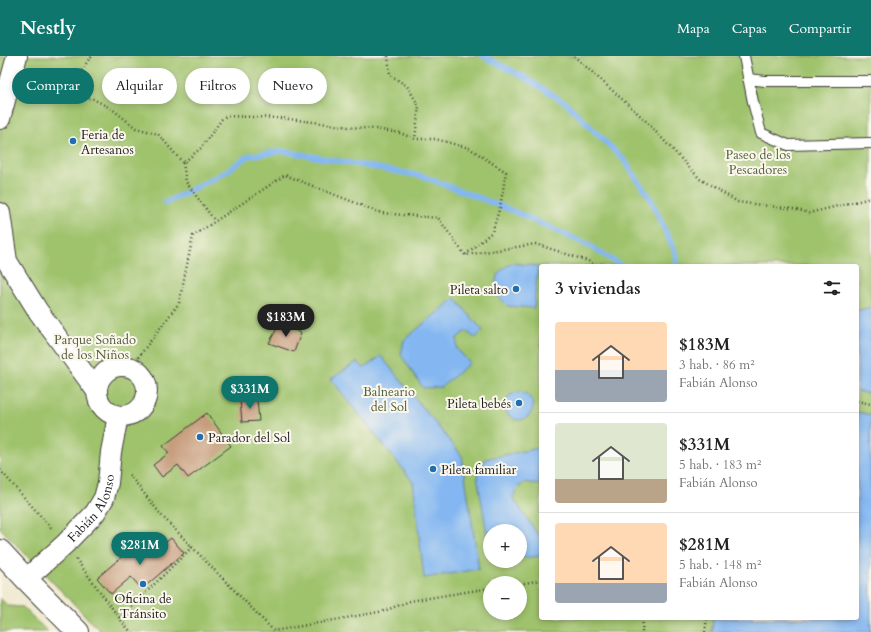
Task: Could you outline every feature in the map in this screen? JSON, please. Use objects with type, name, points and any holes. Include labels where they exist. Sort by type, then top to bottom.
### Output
[{"type":"main road","points":[[0,551],[78,632]]},
{"type":"street","points":[[0,120],[17,56]]},
{"type":"street","points":[[0,213],[7,261],[38,311],[96,390],[99,402],[107,412],[118,416],[130,415],[140,408],[146,397],[147,385],[141,374],[131,367],[119,365],[108,369],[99,378],[96,390]]},
{"type":"street","name":"Fabián Alonso","points":[[26,579],[65,544],[95,513],[104,498],[108,483],[111,452],[118,416]]},
{"type":"lane","points":[[744,56],[761,133],[788,145],[871,143]]},
{"type":"lane","points":[[748,79],[764,81],[871,81]]},
{"type":"path","points":[[83,68],[89,59],[93,56]]},
{"type":"path","points":[[388,56],[390,74],[407,86],[419,106],[415,138]]},
{"type":"path","points":[[574,56],[643,118],[700,179],[738,202],[794,209],[809,213],[871,198]]},
{"type":"path","points":[[94,100],[112,109],[136,128],[158,134],[183,162],[186,182],[215,222]]},
{"type":"path","points":[[183,162],[201,148],[222,119],[226,116],[280,118],[376,129],[400,133],[415,138],[435,139],[469,148],[506,172],[500,207],[492,232],[465,256]]},
{"type":"path","points":[[131,367],[179,302],[193,236],[285,175],[381,213],[438,218],[465,256]]},
{"type":"path","points":[[465,256],[536,244],[592,262],[594,264]]},
{"type":"path","points":[[859,401],[871,404]]},
{"type":"path","points":[[111,452],[162,516],[274,631],[384,611],[410,600],[483,589]]},
{"type":"path","points":[[120,618],[192,547]]},
{"type":"path","points":[[527,583],[539,580]]},
{"type":"path","points":[[642,632],[643,620]]},
{"type":"path","points":[[705,632],[707,620]]},
{"type":"green space","points":[[0,56],[871,56],[871,307],[859,310],[859,264],[539,264],[539,620],[713,620],[712,632],[101,632],[0,528]]},
{"type":"green space","points":[[859,391],[871,394],[871,415],[859,412]]},
{"type":"green space","points":[[0,598],[8,606],[23,607],[48,632],[0,632]]},
{"type":"water","name":"Pileta salto","points":[[512,263],[538,266],[534,308],[508,306],[496,294],[496,279],[498,275],[503,269]]},
{"type":"water","points":[[455,298],[483,331],[475,338],[466,331],[457,338],[457,349],[470,363],[441,387],[423,388],[401,355],[404,340]]},
{"type":"water","points":[[871,307],[871,394],[859,391],[859,310]]},
{"type":"water","name":"Pileta familiar","points":[[381,356],[462,456],[479,569],[424,578],[413,482],[331,379],[357,362],[364,368]]},
{"type":"water","name":"Pileta bebés","points":[[519,392],[529,396],[533,406],[529,416],[519,420],[509,416],[505,406],[509,396]]},
{"type":"water","points":[[859,412],[871,415],[871,632],[712,632],[713,620],[859,620]]},
{"type":"water","points":[[539,448],[539,485],[525,482],[517,488],[513,498],[539,536],[539,556],[527,557],[527,524],[485,524],[477,475],[485,459]]},
{"type":"building","points":[[280,323],[301,333],[294,352],[269,343]]},
{"type":"building","points":[[257,399],[259,421],[242,422],[240,400]]},
{"type":"building","name":"Parador del Sol","points":[[207,413],[231,446],[188,478],[178,465],[162,477],[153,465],[169,453],[163,446]]},
{"type":"building","points":[[171,538],[184,553],[142,589],[131,577],[111,594],[97,578],[140,541],[151,555]]},
{"type":"waterway","points":[[483,56],[524,77],[566,103],[624,160],[650,198],[677,256],[676,264]]},
{"type":"waterway","points":[[165,203],[222,174],[248,156],[283,151],[422,176],[511,210],[590,246],[619,264]]},
{"type":"place","name":"Feria de Artesanos","points":[[73,141]]},
{"type":"place","name":"Pileta salto","points":[[516,289]]},
{"type":"place","name":"Pileta bebés","points":[[519,403]]},
{"type":"place","name":"Parador del Sol","points":[[200,437]]},
{"type":"place","name":"Pileta familiar","points":[[433,469]]},
{"type":"place","name":"Oficina de Tránsito","points":[[143,584]]},
{"type":"park label","name":"Paseo de los Pescadores","points":[[758,162]]},
{"type":"park label","name":"Parque Soñado de los Niños","points":[[95,346]]},
{"type":"park label","name":"Balneario del Sol","points":[[389,398]]}]
